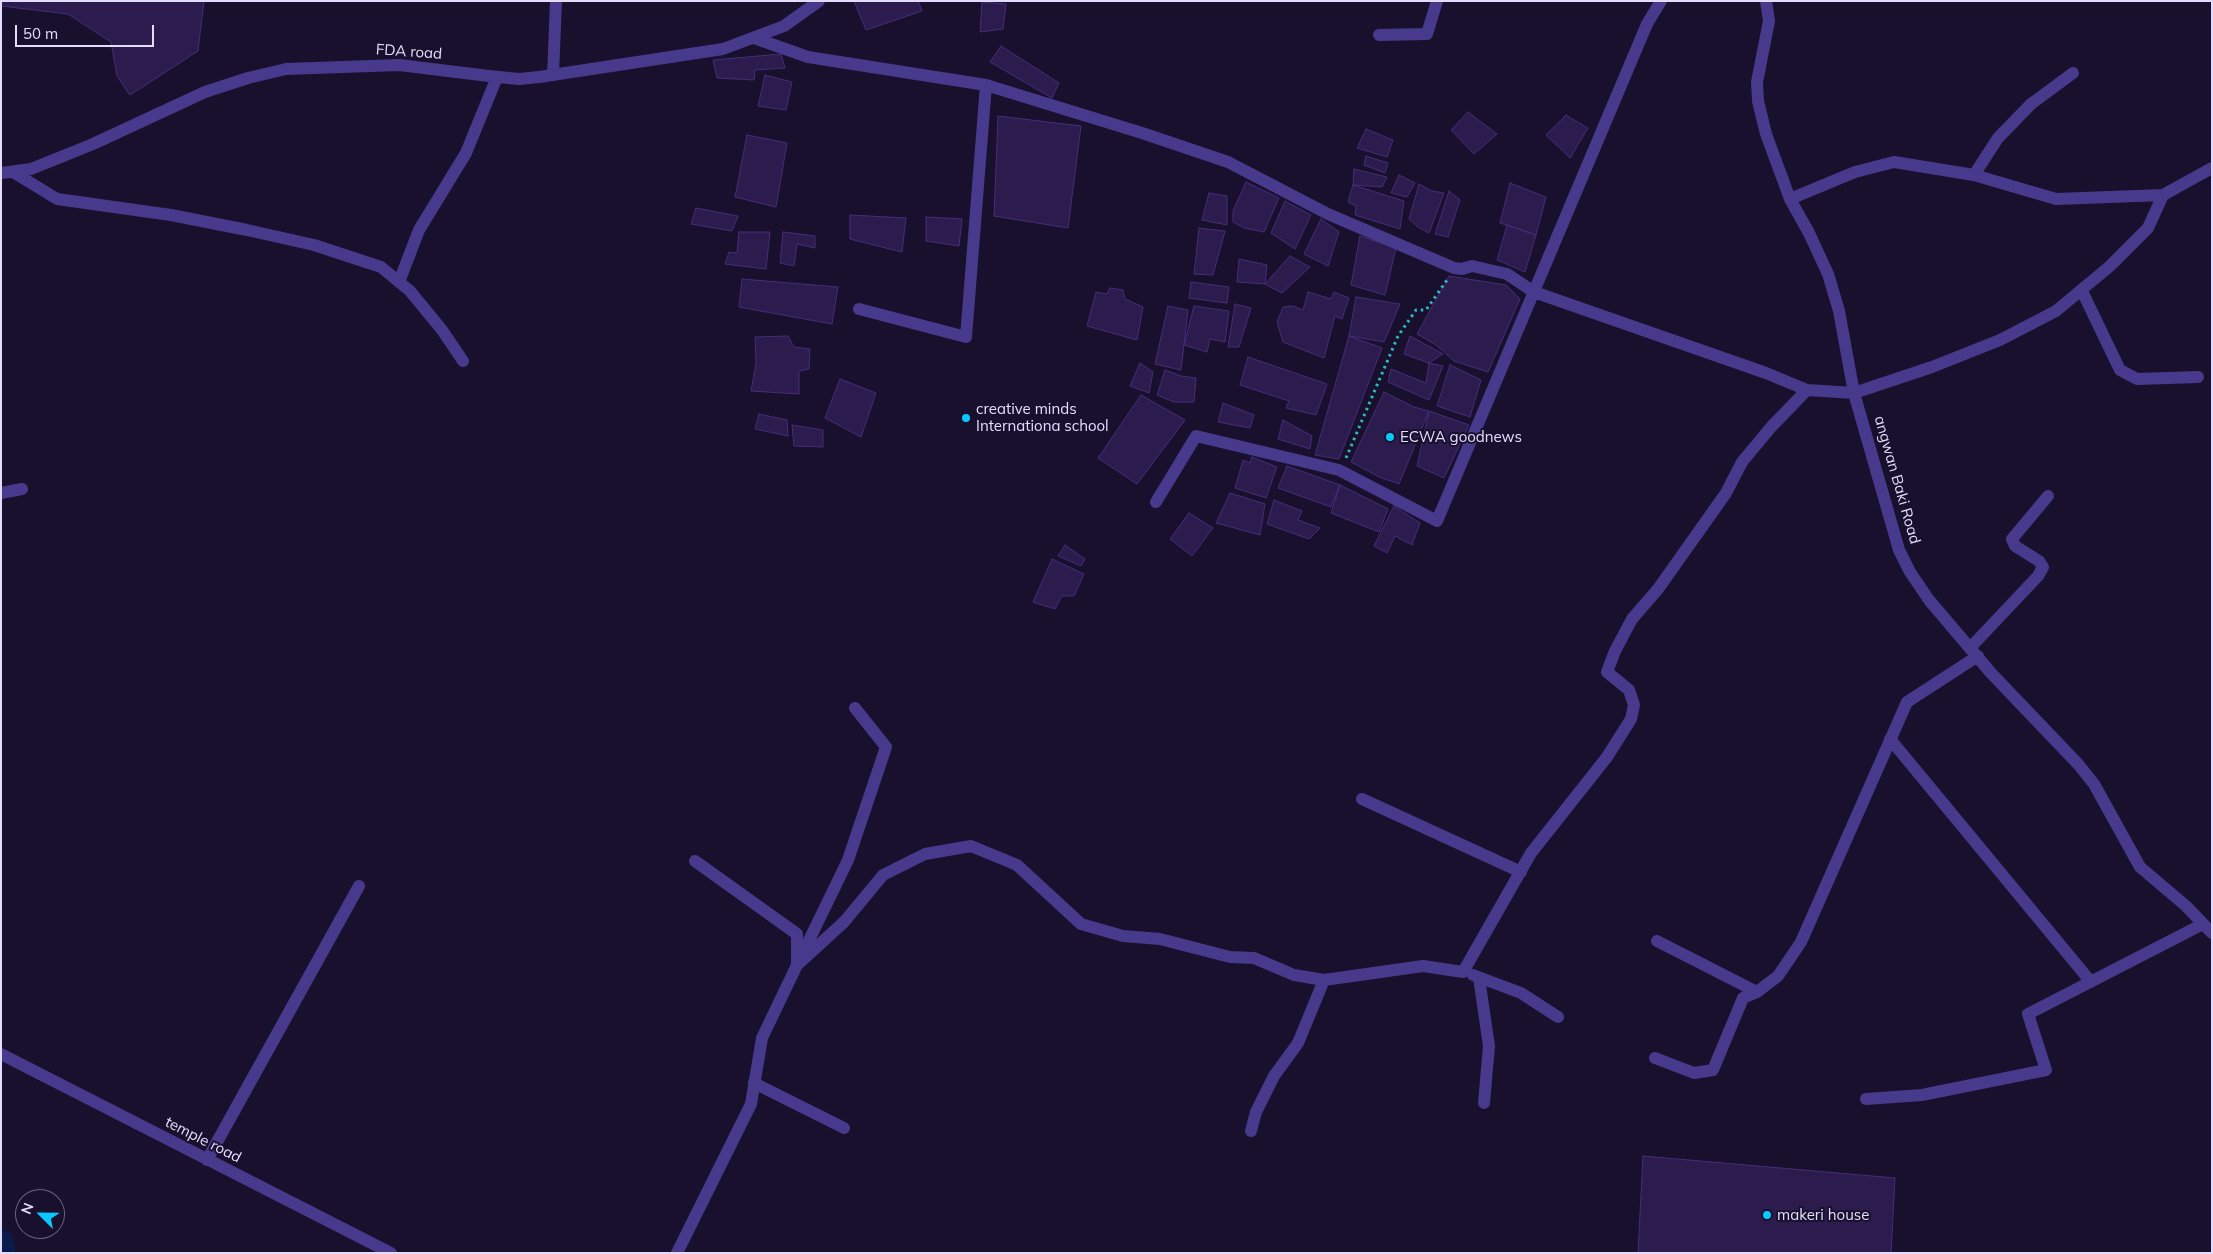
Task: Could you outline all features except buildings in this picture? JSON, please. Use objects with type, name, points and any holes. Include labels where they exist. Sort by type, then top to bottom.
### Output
[{"type":"street","points":[[553,75],[556,1]]},
{"type":"street","name":"FDA road","points":[[7,173],[31,169],[93,144],[205,92],[248,78],[286,69],[399,65],[519,79],[553,75],[723,49],[784,26],[819,1]]},
{"type":"street","points":[[1379,35],[1427,34],[1437,1]]},
{"type":"street","points":[[1156,502],[1196,436],[1339,470],[1437,521],[1647,24],[1661,1]]},
{"type":"street","name":"angwan Baki Road","points":[[1766,1],[1769,21],[1757,82],[1758,101],[1766,134],[1790,200],[1809,233],[1828,274],[1839,311],[1854,393],[1899,550],[1910,572],[1929,600],[2094,784],[2140,867],[2186,906],[2207,928]]},
{"type":"street","points":[[754,38],[808,57],[986,86],[1142,133],[1228,162],[1328,214],[1454,268],[1462,269],[1472,266],[1507,274],[1534,292],[1766,373],[1807,390],[1854,393],[1932,367],[2000,340],[2056,311],[2082,291],[2148,228],[2163,195]]},
{"type":"street","points":[[1974,175],[1998,138],[2031,104],[2073,73]]},
{"type":"street","points":[[399,282],[419,230],[466,153],[497,77]]},
{"type":"street","points":[[858,309],[966,337],[986,86]]},
{"type":"street","points":[[1790,200],[1855,172],[1894,162],[1974,175],[2056,199],[2163,195],[2212,168]]},
{"type":"street","points":[[7,173],[57,199],[171,215],[314,245],[380,267],[410,291],[437,324],[463,362]]},
{"type":"street","points":[[2082,291],[2120,370],[2137,379],[2198,377]]},
{"type":"street","points":[[1463,972],[1531,853],[1607,756],[1631,719],[1634,705],[1629,690],[1607,672],[1615,651],[1632,619],[1664,581],[1726,492],[1742,462],[1772,426],[1807,390]]},
{"type":"street","points":[[1,494],[22,489]]},
{"type":"street","points":[[1655,1058],[1694,1073],[1713,1070],[1743,998],[1757,992],[1778,976],[1801,942],[1907,702],[1974,652],[2038,576],[2042,567],[2039,561],[2015,546],[2012,539],[2048,496]]},
{"type":"street","points":[[677,1253],[752,1104],[762,1038],[848,860],[886,747],[855,708]]},
{"type":"street","points":[[1890,739],[2091,982]]},
{"type":"street","points":[[1362,799],[1520,872]]},
{"type":"street","points":[[797,965],[844,922],[882,875],[925,854],[971,846],[1017,865],[1081,924],[1123,936],[1160,939],[1230,957],[1254,958],[1294,975],[1324,980],[1423,966],[1463,972],[1521,993],[1558,1017]]},
{"type":"street","points":[[695,861],[797,934],[797,965]]},
{"type":"street","points":[[207,1160],[359,886]]},
{"type":"street","points":[[1866,1099],[1922,1095],[2046,1070],[2028,1014],[2091,982],[2207,928]]},
{"type":"street","points":[[1657,941],[1757,992]]},
{"type":"street","points":[[1479,978],[1489,1046],[1484,1103]]},
{"type":"street","points":[[1251,1131],[1256,1112],[1274,1076],[1298,1043],[1324,980]]},
{"type":"street","name":"temple road","points":[[1,1054],[391,1253]]},
{"type":"street","points":[[754,1083],[844,1128]]},
{"type":"path","points":[[1339,470],[1398,336],[1416,310],[1426,310],[1449,276]]},
{"type":"water","points":[[1,1229],[11,1233],[16,1253],[1,1253]]},
{"type":"place","name":"creative minds Internationa school","points":[[966,418]]},
{"type":"place","name":"ECWA goodnews","points":[[1390,437]]},
{"type":"place","name":"makeri house","points":[[1767,1215]]}]
